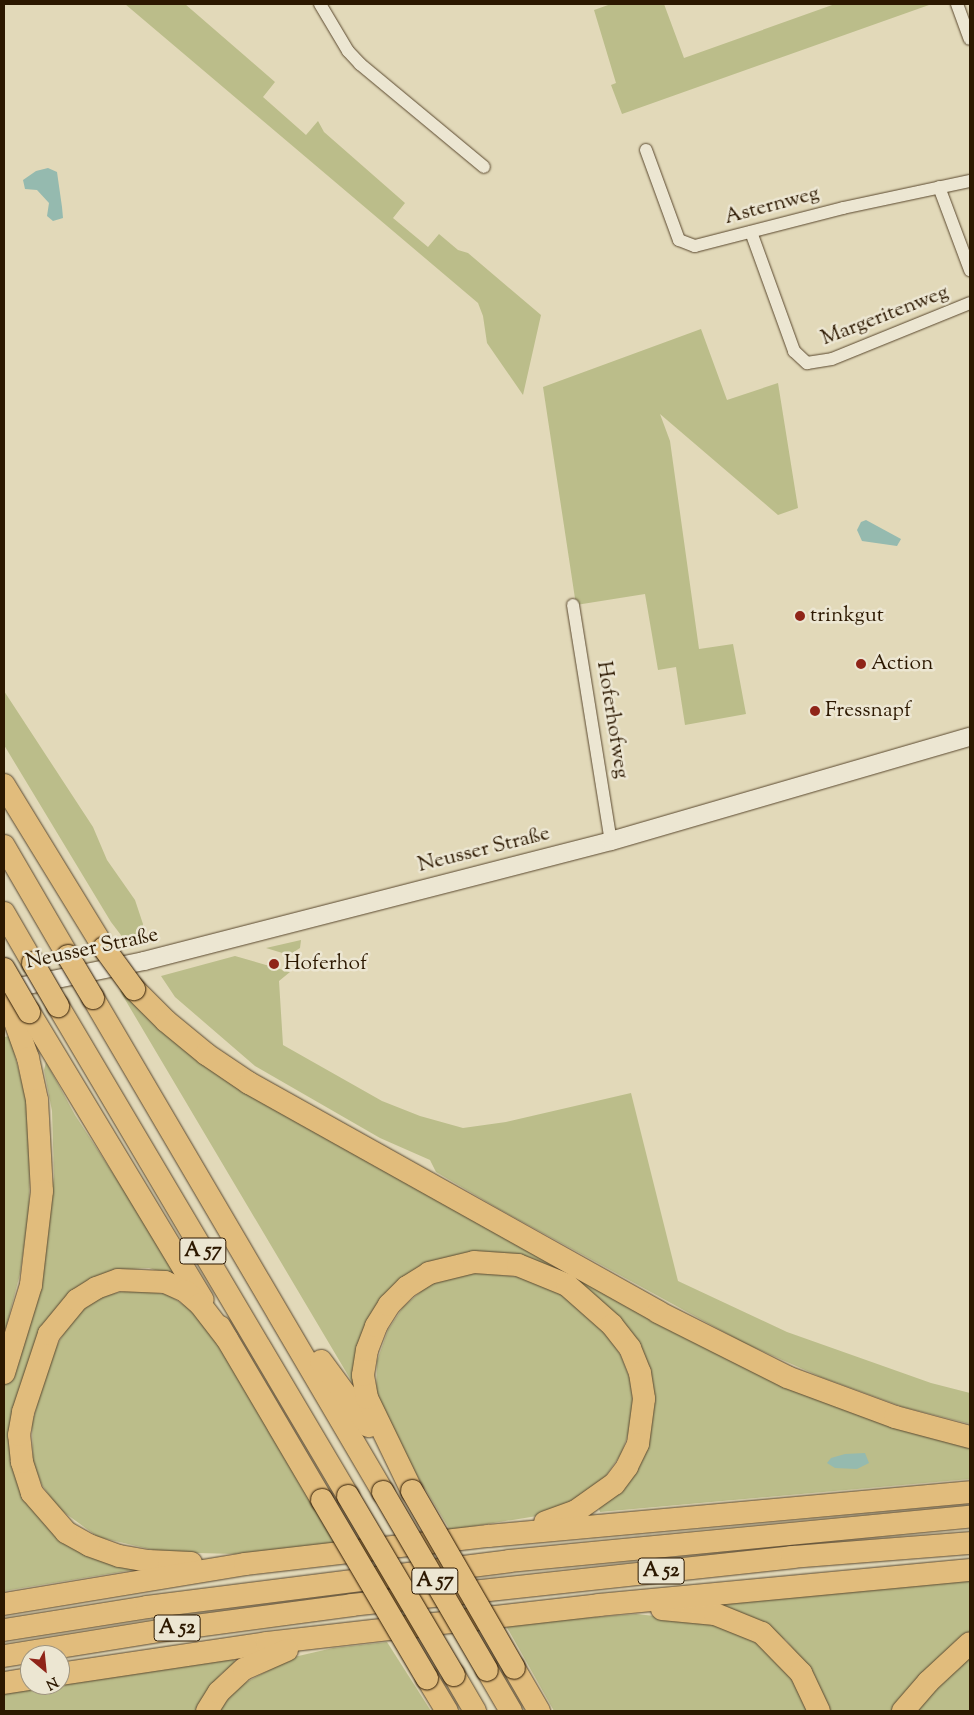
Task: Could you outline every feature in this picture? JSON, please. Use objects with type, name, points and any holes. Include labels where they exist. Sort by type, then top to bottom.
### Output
[{"type":"highway","points":[[4,785],[104,948],[134,989],[193,1043],[249,1082],[658,1312],[787,1377],[895,1416],[970,1437]]},
{"type":"highway","name":"A 57","points":[[4,846],[511,1711]]},
{"type":"highway","name":"A 57","points":[[4,913],[475,1711]]},
{"type":"highway","points":[[4,969],[22,1014],[37,1100],[42,1191],[31,1285],[4,1373]]},
{"type":"highway","points":[[4,990],[22,1014],[227,1339],[445,1709]]},
{"type":"highway","points":[[488,1536],[552,1520],[596,1499],[627,1467],[638,1444],[644,1399],[640,1373],[630,1348],[591,1303],[544,1273],[495,1262],[452,1265],[429,1274],[407,1287],[389,1306],[376,1326],[367,1350],[363,1375],[374,1418],[396,1462],[539,1711]]},
{"type":"highway","points":[[253,1270],[396,1462]]},
{"type":"highway","points":[[227,1339],[200,1304],[185,1291],[164,1282],[118,1280],[96,1288],[76,1300],[49,1334],[23,1412],[19,1435],[22,1462],[32,1493],[49,1515],[66,1532],[89,1545],[148,1561],[246,1564]]},
{"type":"highway","points":[[4,1604],[246,1564],[488,1536],[970,1492]]},
{"type":"highway","name":"A 52","points":[[4,1630],[147,1607],[432,1570],[786,1532],[970,1517]]},
{"type":"highway","name":"A 52","points":[[4,1656],[158,1631],[370,1603],[792,1557],[970,1543]]},
{"type":"highway","points":[[70,1673],[328,1636],[599,1605],[970,1570]]},
{"type":"highway","points":[[599,1605],[682,1610],[742,1623],[783,1651],[801,1672],[820,1711]]},
{"type":"highway","points":[[207,1711],[219,1692],[244,1669],[275,1654],[328,1636]]},
{"type":"highway","points":[[903,1711],[928,1682],[970,1643]]},
{"type":"highway","points":[[4,1683],[20,1681]]},
{"type":"main road","name":"Neusser Straße","points":[[4,990],[153,959],[612,841],[970,737]]},
{"type":"street","points":[[320,4],[348,51],[360,64],[484,167]]},
{"type":"street","points":[[957,4],[970,39]]},
{"type":"street","name":"Asternweg","points":[[646,150],[679,240],[695,246],[843,208],[970,181]]},
{"type":"street","name":"Margeritenweg","points":[[939,187],[970,270]]},
{"type":"street","name":"Margeritenweg","points":[[751,232],[794,351],[807,363],[832,359],[970,304]]},
{"type":"street","name":"Hoferhofweg","points":[[573,605],[612,841]]},
{"type":"green space","points":[[125,4],[185,4],[275,82],[263,97],[306,135],[318,121],[324,132],[405,203],[393,218],[428,247],[439,234],[458,250],[468,253],[541,315],[523,395],[487,343],[483,316],[478,303]]},
{"type":"green space","points":[[611,4],[664,4],[684,58],[835,4],[929,5],[622,114],[611,85],[616,83],[594,10]]},
{"type":"green space","points":[[701,329],[727,400],[778,383],[798,508],[778,515],[660,414],[670,441],[699,649],[733,644],[746,714],[685,725],[676,667],[658,670],[645,594],[576,605],[543,387]]},
{"type":"green space","points":[[4,691],[93,827],[107,860],[135,900],[143,924],[139,944],[130,947],[111,922],[4,745]]},
{"type":"green space","points":[[301,940],[300,948],[289,955],[266,948]]},
{"type":"green space","points":[[235,956],[290,972],[279,981],[283,1045],[382,1101],[420,1116],[463,1128],[506,1122],[631,1093],[678,1281],[787,1332],[931,1383],[970,1393],[970,1424],[903,1407],[821,1377],[744,1343],[499,1209],[436,1172],[430,1160],[380,1138],[255,1066],[175,997],[161,976]]},
{"type":"green space","points":[[124,987],[174,1036],[631,1305],[970,1443],[970,1479],[600,1512],[598,1506],[616,1489],[650,1390],[563,1274],[419,1272],[355,1387],[120,991]]},
{"type":"green space","points":[[10,1036],[27,1103],[30,1153],[29,1213],[20,1274],[4,1335],[4,1037]]},
{"type":"green space","points":[[46,1062],[75,1115],[181,1278],[149,1268],[115,1270],[27,1365],[28,1496],[139,1569],[4,1591],[4,1387],[42,1274],[54,1177],[52,1111],[44,1070]]},
{"type":"green space","points":[[471,1272],[519,1277],[559,1293],[606,1332],[621,1356],[630,1379],[633,1402],[630,1429],[621,1454],[603,1480],[581,1498],[543,1515],[450,1530],[384,1421],[376,1394],[377,1361],[388,1330],[403,1307],[426,1287],[448,1277]]},
{"type":"green space","points":[[129,1290],[167,1294],[198,1314],[248,1393],[334,1543],[235,1554],[162,1552],[98,1537],[58,1508],[42,1485],[33,1463],[32,1424],[49,1360],[66,1329],[84,1308],[103,1296]]},
{"type":"green space","points":[[970,1581],[970,1636],[895,1711],[827,1711],[813,1675],[786,1640],[723,1607],[725,1601]]},
{"type":"green space","points":[[636,1614],[711,1622],[765,1647],[786,1667],[808,1711],[554,1711],[505,1624]]},
{"type":"green space","points":[[387,1642],[431,1711],[219,1711],[237,1687],[294,1657],[333,1648]]},
{"type":"green space","points":[[970,1657],[970,1711],[916,1711],[924,1701]]},
{"type":"green space","points":[[232,1658],[236,1663],[221,1674],[204,1697],[198,1711],[4,1711],[4,1693],[20,1691],[20,1695],[70,1695],[70,1683]]},
{"type":"water","points":[[48,168],[57,172],[62,207],[63,218],[53,221],[47,216],[49,203],[37,190],[25,189],[23,180],[36,171]]},
{"type":"water","points":[[866,520],[901,539],[897,546],[862,541],[857,530],[861,522]]},
{"type":"water","points":[[865,1453],[869,1463],[857,1469],[835,1468],[827,1463],[831,1458],[845,1454]]},
{"type":"place","name":"trinkgut","points":[[800,616]]},
{"type":"place","name":"Action","points":[[861,664]]},
{"type":"place","name":"Fressnapf","points":[[815,711]]},
{"type":"place","name":"Hoferhof","points":[[274,964]]}]
